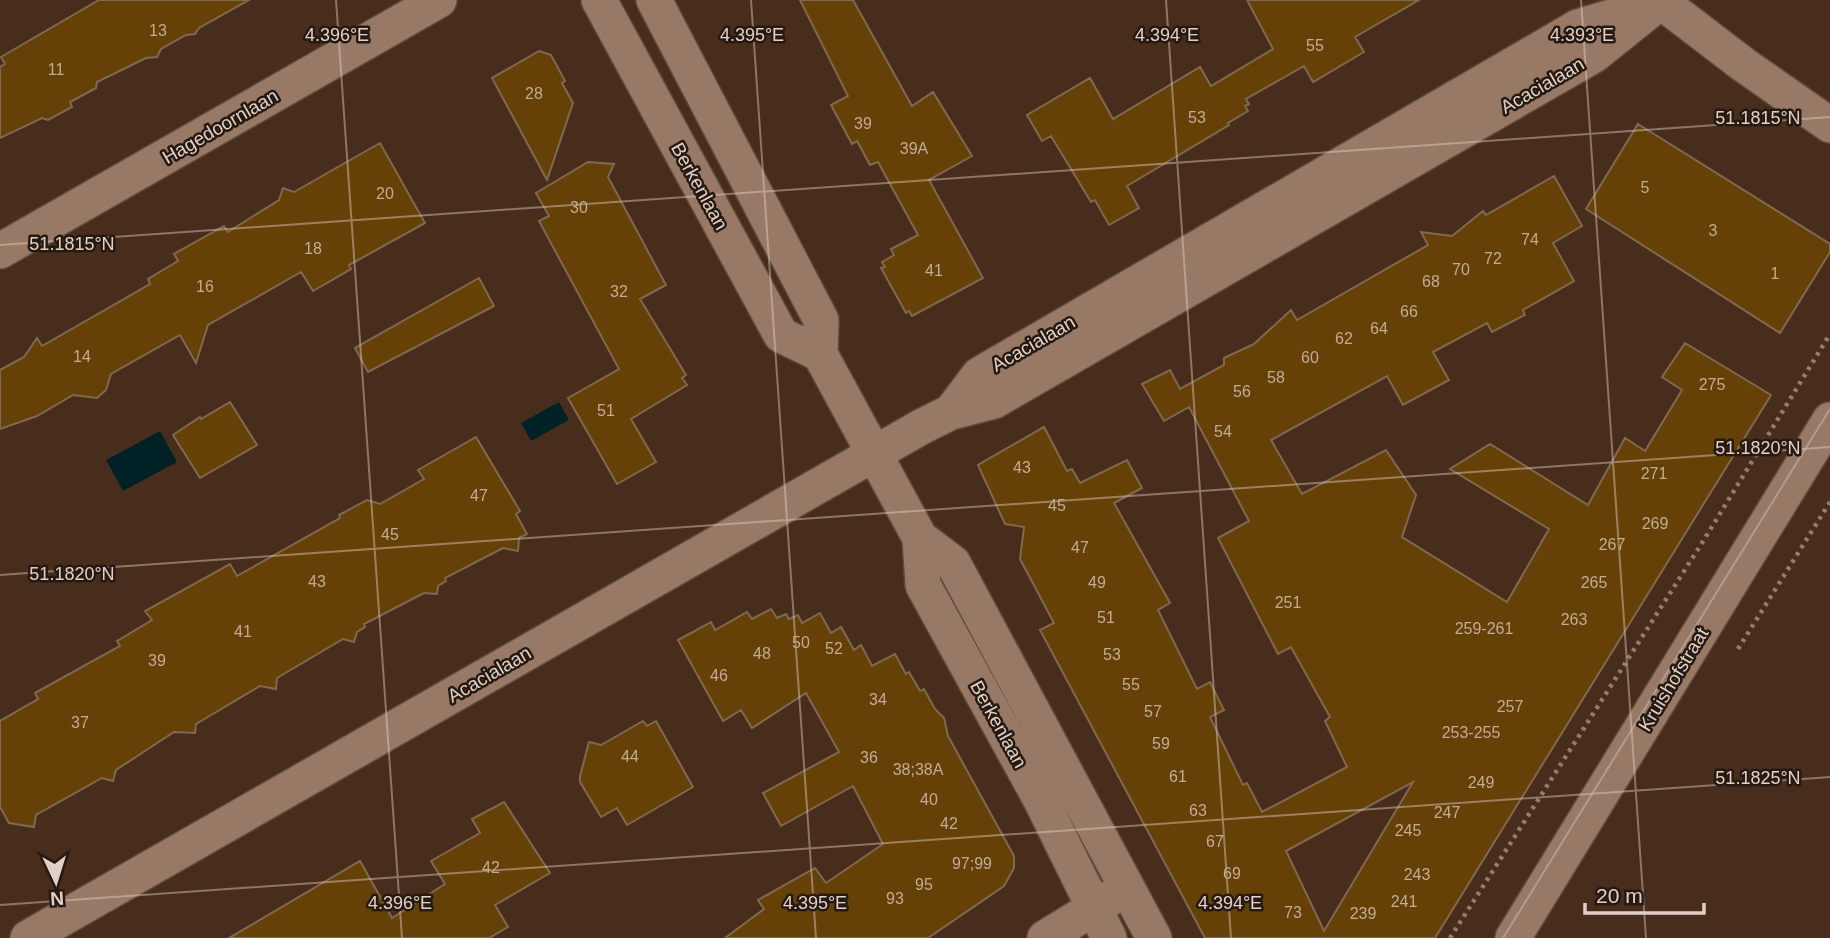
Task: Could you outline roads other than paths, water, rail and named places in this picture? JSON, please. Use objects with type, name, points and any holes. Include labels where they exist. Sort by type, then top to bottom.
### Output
[{"type":"street","name":"Hagedoornlaan","points":[[0,251],[439,0]]},
{"type":"street","name":"Berkenlaan","points":[[599,0],[781,335],[820,354]]},
{"type":"street","name":"Berkenlaan","points":[[654,0],[821,320],[820,354],[873,454],[920,538],[953,563],[1154,938]]},
{"type":"street","points":[[1660,1],[1744,65],[1830,125]]},
{"type":"street","name":"Acacialaan","points":[[28,938],[873,454],[951,412],[994,401],[1594,55],[1660,1]]},
{"type":"street","name":"Kruishofstraat","points":[[1513,938],[1830,419]]},
{"type":"street","name":"Berkenlaan","points":[[920,538],[923,586],[1041,800],[1109,938]]},
{"type":"street","points":[[1045,938],[1128,888]]},
{"type":"water","points":[[559,402],[569,420],[531,441],[521,423]]},
{"type":"water","points":[[160,431],[177,462],[123,491],[106,460]]},
{"type":"tram line","points":[[1503,938],[1830,409]]}]
